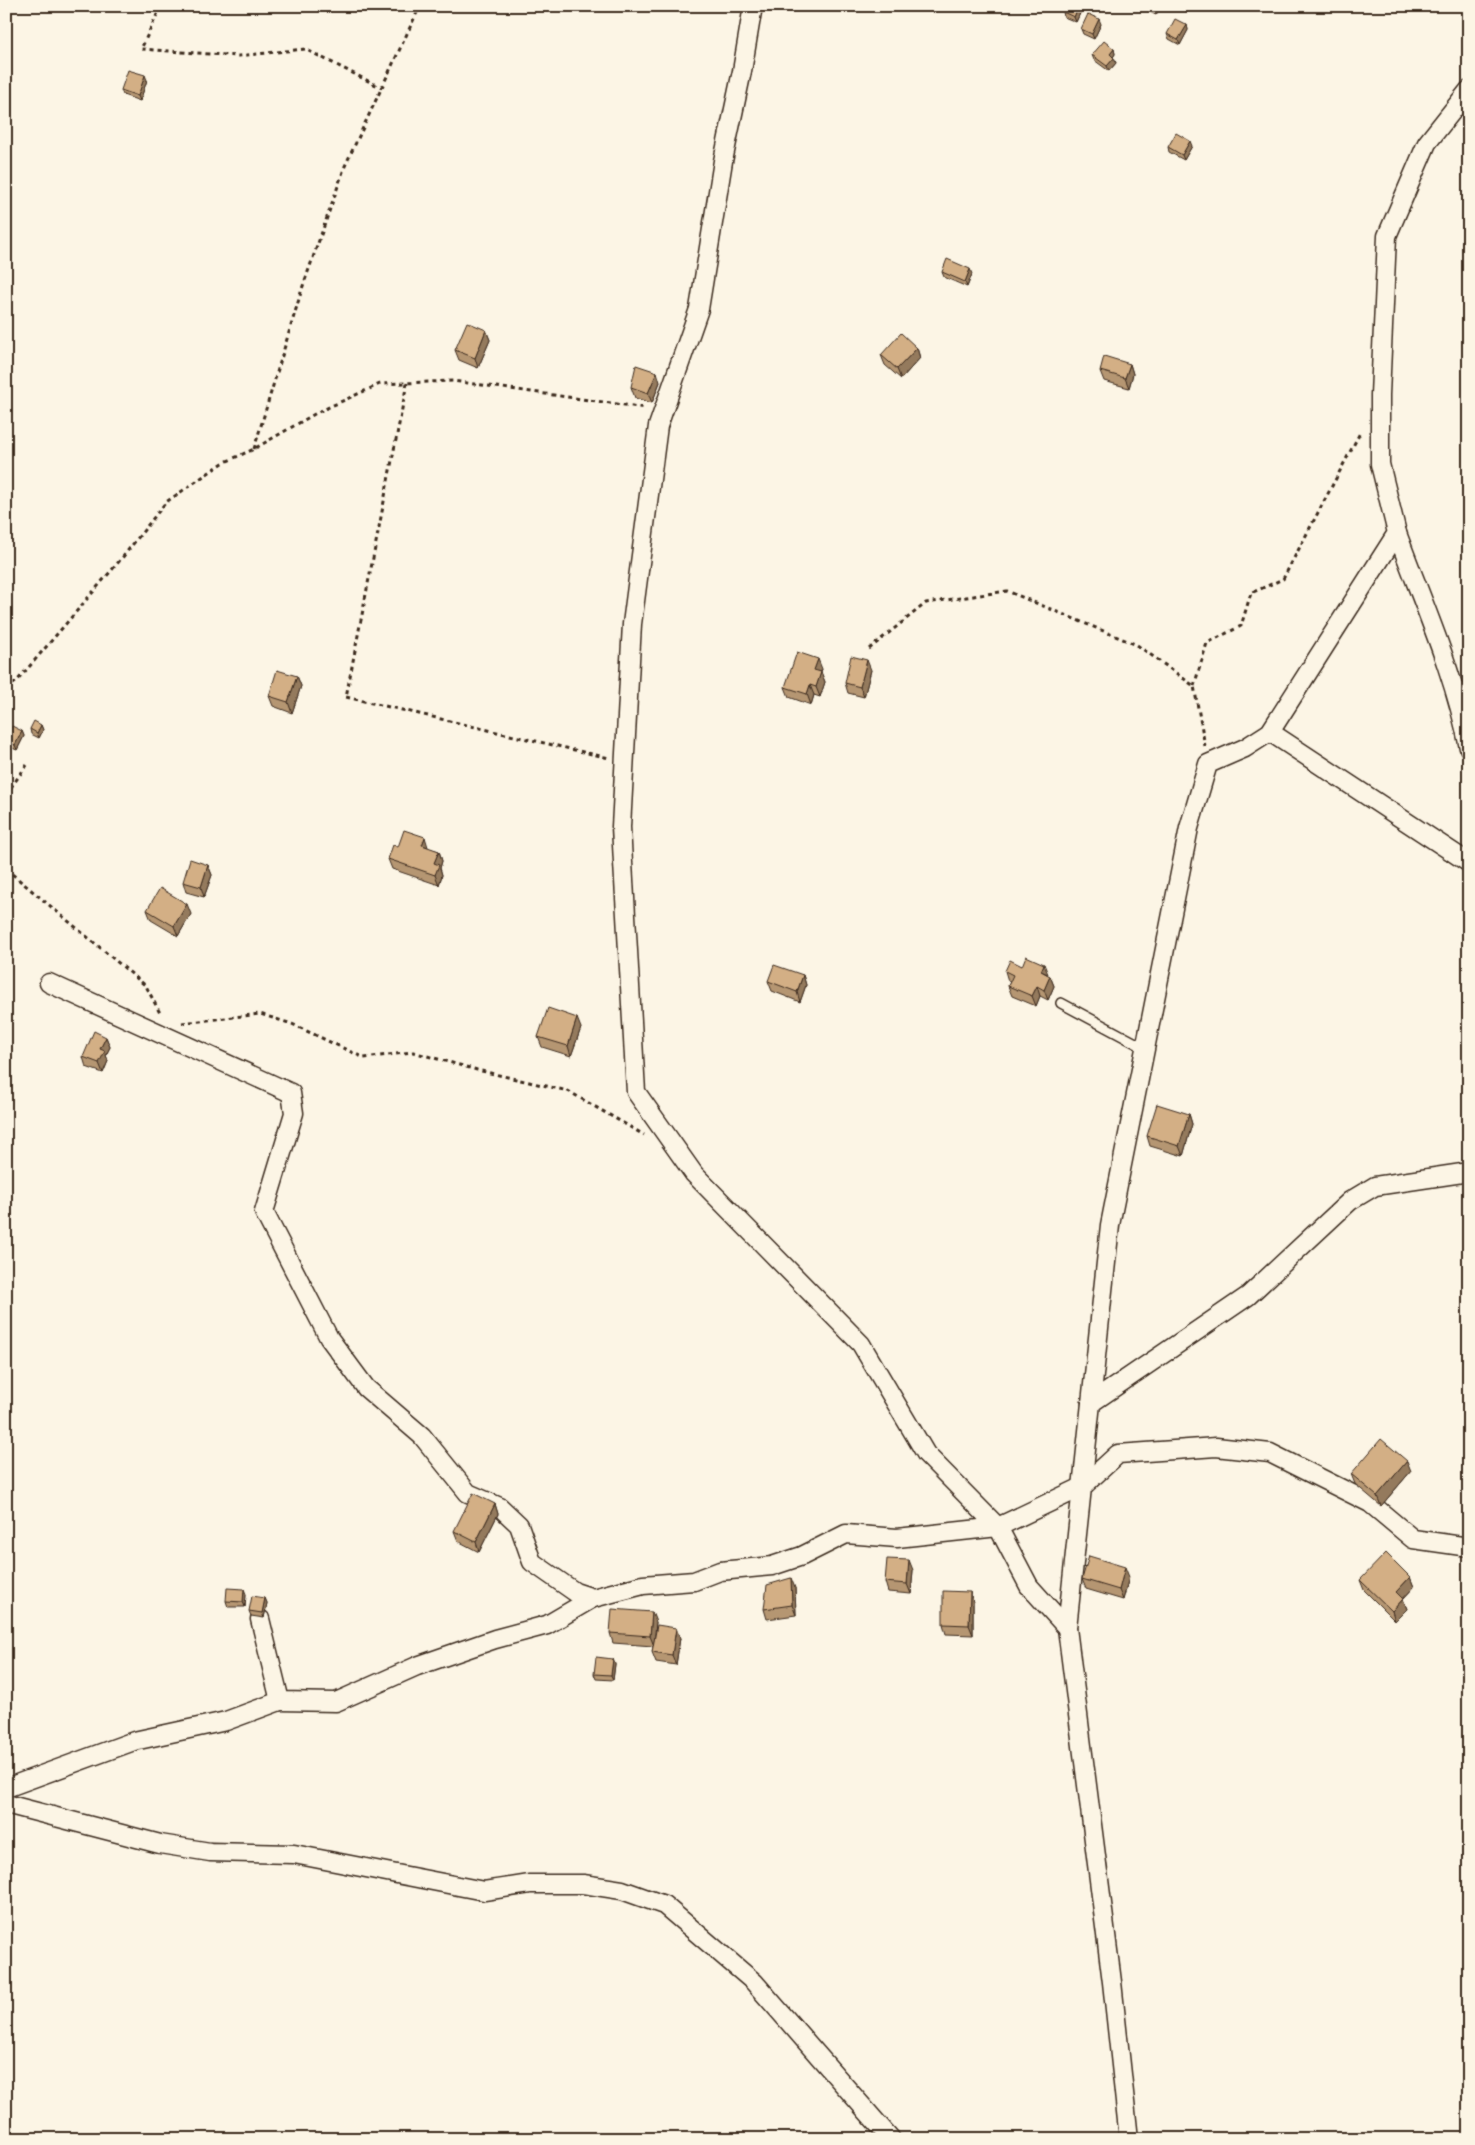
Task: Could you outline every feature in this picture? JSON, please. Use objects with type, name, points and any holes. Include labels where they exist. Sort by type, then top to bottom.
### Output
[{"type":"street","points":[[753,6],[742,71],[722,161],[699,309],[658,426],[632,624],[621,827],[636,1092],[694,1174],[861,1344],[926,1454],[998,1527],[1029,1586],[1067,1628]]},
{"type":"street","points":[[1469,90],[1427,143],[1387,236],[1380,395],[1380,464],[1397,533],[1450,676],[1463,717],[1469,748]]},
{"type":"street","points":[[1124,2136],[1067,1628],[1110,1225],[1189,828],[1208,764],[1245,748],[1270,732],[1397,533]]},
{"type":"street","points":[[1270,732],[1469,862]]},
{"type":"street","points":[[48,983],[291,1094],[294,1113],[264,1212],[329,1338],[366,1388],[422,1436],[468,1493],[500,1508],[519,1525],[532,1562],[575,1592],[593,1598]]},
{"type":"street","points":[[1091,1403],[1248,1296],[1350,1201],[1375,1186],[1469,1172]]},
{"type":"street","points":[[6,1788],[134,1741],[226,1721],[280,1701],[336,1702],[417,1666],[495,1639],[547,1625],[593,1598],[643,1585],[694,1581],[720,1571],[772,1566],[802,1556],[846,1534],[897,1538],[998,1527],[1082,1487],[1118,1454],[1216,1447],[1270,1453],[1370,1503],[1413,1539],[1469,1547]]},
{"type":"street","points":[[260,1619],[280,1701]]},
{"type":"street","points":[[6,1804],[160,1844],[210,1852],[294,1854],[484,1891],[530,1884],[583,1884],[622,1890],[664,1906],[754,1982],[891,2139]]},
{"type":"lane","points":[[1061,1003],[1145,1048]]},
{"type":"path","points":[[161,6],[142,48],[238,56],[305,49],[382,88]]},
{"type":"path","points":[[254,449],[286,336],[339,183],[420,6]]},
{"type":"path","points":[[6,689],[17,681],[104,580],[166,502],[223,463],[254,449],[318,412],[380,384],[453,381],[663,411]]},
{"type":"path","points":[[408,383],[346,697],[624,762]]},
{"type":"path","points":[[1208,764],[1194,686],[1207,643],[1241,626],[1251,593],[1283,579],[1362,430]]},
{"type":"path","points":[[869,649],[926,603],[1007,590],[1137,645],[1194,686]]},
{"type":"path","points":[[6,794],[27,765]]},
{"type":"path","points":[[6,869],[146,986],[162,1017]]},
{"type":"path","points":[[176,1023],[260,1014],[292,1024],[364,1058],[413,1052],[477,1070],[568,1091],[651,1139]]},
{"type":"building","points":[[1065,6],[1079,6],[1074,17],[1063,12]]},
{"type":"building","points":[[1146,6],[1156,6],[1154,10]]},
{"type":"building","points":[[1088,14],[1099,19],[1092,34],[1081,29]]},
{"type":"building","points":[[1175,19],[1187,25],[1178,40],[1167,34]]},
{"type":"building","points":[[1104,41],[1114,49],[1110,54],[1114,58],[1107,66],[1092,55]]},
{"type":"building","points":[[128,70],[145,75],[138,96],[121,90]]},
{"type":"building","points":[[1176,133],[1190,141],[1182,155],[1168,147]]},
{"type":"building","points":[[947,259],[970,269],[965,282],[942,272]]},
{"type":"building","points":[[467,322],[486,330],[475,358],[455,350]]},
{"type":"building","points":[[901,333],[917,348],[897,369],[881,355]]},
{"type":"building","points":[[1104,356],[1130,364],[1125,378],[1100,371]]},
{"type":"building","points":[[636,365],[657,372],[648,393],[631,387]]},
{"type":"building","points":[[797,652],[818,659],[814,670],[821,672],[816,687],[810,685],[807,694],[785,687]]},
{"type":"building","points":[[851,656],[867,660],[860,687],[845,683]]},
{"type":"building","points":[[277,670],[297,676],[288,702],[269,696]]},
{"type":"building","points":[[34,721],[41,725],[37,733],[30,729]]},
{"type":"building","points":[[12,726],[22,731],[15,745],[6,741]]},
{"type":"building","points":[[404,830],[425,837],[422,845],[439,851],[434,863],[439,865],[435,875],[388,859],[393,845],[398,847]]},
{"type":"building","points":[[190,859],[208,865],[201,887],[183,882]]},
{"type":"building","points":[[160,888],[187,904],[174,926],[147,910]]},
{"type":"building","points":[[1026,956],[1044,964],[1041,971],[1050,976],[1044,990],[1037,986],[1032,996],[1008,986],[1013,975],[1005,971],[1010,960],[1022,966]]},
{"type":"building","points":[[774,965],[803,975],[797,992],[768,981]]},
{"type":"building","points":[[548,1008],[577,1018],[568,1046],[538,1037]]},
{"type":"building","points":[[94,1031],[106,1037],[100,1049],[105,1051],[99,1063],[83,1057]]},
{"type":"building","points":[[1157,1104],[1189,1114],[1179,1146],[1147,1136]]},
{"type":"building","points":[[1381,1439],[1407,1461],[1377,1496],[1351,1474]]},
{"type":"building","points":[[473,1493],[495,1504],[476,1542],[454,1531]]},
{"type":"building","points":[[1386,1553],[1410,1577],[1396,1592],[1403,1599],[1392,1611],[1360,1580]]},
{"type":"building","points":[[1089,1556],[1125,1567],[1119,1590],[1082,1579]]},
{"type":"building","points":[[887,1559],[909,1560],[907,1584],[885,1582]]},
{"type":"building","points":[[791,1578],[792,1605],[764,1609],[767,1585]]},
{"type":"building","points":[[227,1588],[244,1589],[243,1602],[226,1601]]},
{"type":"building","points":[[943,1591],[970,1592],[969,1625],[943,1624]]},
{"type":"building","points":[[252,1596],[265,1598],[262,1613],[249,1611]]},
{"type":"building","points":[[612,1609],[652,1612],[650,1636],[610,1633]]},
{"type":"building","points":[[657,1625],[676,1628],[672,1655],[652,1652]]},
{"type":"building","points":[[596,1657],[613,1659],[611,1675],[594,1674]]}]
